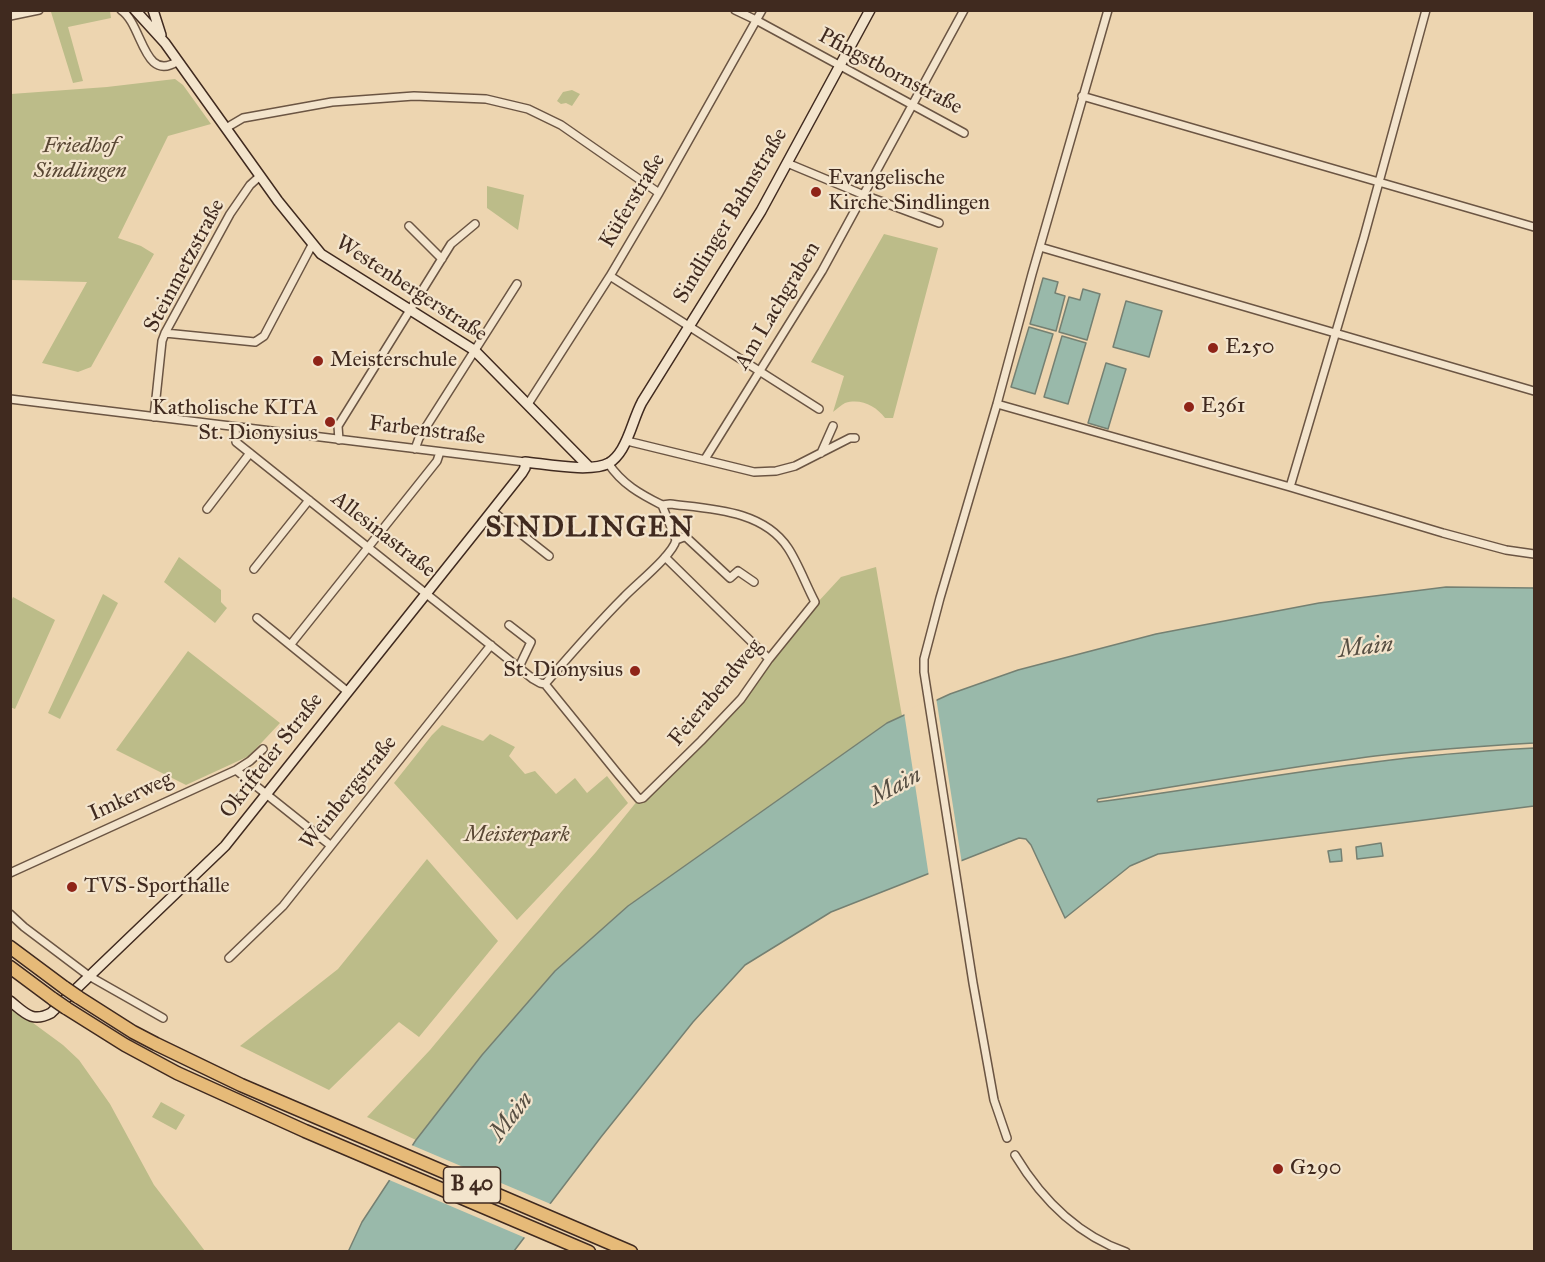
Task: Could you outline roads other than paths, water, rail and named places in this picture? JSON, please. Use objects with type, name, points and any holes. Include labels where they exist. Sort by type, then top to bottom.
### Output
[{"type":"highway","name":"B 40","points":[[10,947],[78,997],[156,1044],[314,1118],[631,1251]]},
{"type":"highway","name":"B 40","points":[[10,967],[66,1008],[125,1045],[177,1073],[304,1131],[590,1251]]},
{"type":"street","points":[[10,16],[39,10]]},
{"type":"street","points":[[121,10],[128,16],[148,56],[155,64],[169,67],[178,62]]},
{"type":"street","name":"Westenbergerstraße","points":[[135,10],[165,43],[312,245],[321,254],[474,350],[589,467]]},
{"type":"street","name":"Westenbergerstraße","points":[[153,10],[165,43]]},
{"type":"street","name":"Pfingstbornstraße","points":[[735,10],[964,133]]},
{"type":"street","name":"Küferstraße","points":[[528,404],[610,276],[762,10]]},
{"type":"street","name":"Sindlinger Bahnstraße","points":[[627,441],[639,408],[761,211],[870,10]]},
{"type":"street","name":"Am Lachgraben","points":[[705,459],[822,272],[964,10]]},
{"type":"street","points":[[1007,1138],[994,1100],[973,983],[924,672],[924,659],[1108,10]]},
{"type":"street","points":[[1290,487],[1364,237],[1426,10]]},
{"type":"street","points":[[226,129],[243,118],[332,102],[414,96],[486,99],[528,109],[561,125],[659,193]]},
{"type":"street","points":[[1082,96],[1534,227]]},
{"type":"street","points":[[787,163],[939,223]]},
{"type":"street","name":"Steinmetzstraße","points":[[154,417],[162,341],[165,333],[230,214],[250,185],[260,176]]},
{"type":"street","points":[[339,440],[338,426],[451,244],[475,224]]},
{"type":"street","points":[[409,226],[442,259]]},
{"type":"street","points":[[165,333],[255,342],[264,336],[312,245]]},
{"type":"street","points":[[1040,247],[1534,391]]},
{"type":"street","points":[[610,276],[819,408]]},
{"type":"street","points":[[415,450],[419,438],[517,284]]},
{"type":"street","name":"Farbenstraße","points":[[10,399],[525,462],[589,467],[608,463]]},
{"type":"street","points":[[997,404],[1480,543],[1519,553],[1534,554]]},
{"type":"street","points":[[821,453],[833,426]]},
{"type":"street","name":"Allesinastraße","points":[[235,427],[236,442],[519,667],[540,683],[545,684],[637,798]]},
{"type":"street","points":[[545,684],[675,544],[676,540],[662,505],[638,494],[614,473],[608,463],[619,454],[627,441],[754,471],[776,471],[795,466],[850,438],[855,438]]},
{"type":"street","points":[[291,644],[437,461],[440,452]]},
{"type":"street","points":[[207,509],[250,453]]},
{"type":"street","name":"Okrifteler Straße","points":[[10,1001],[31,1017],[46,1016],[51,1013],[225,846],[522,473],[525,462]]},
{"type":"street","points":[[254,569],[309,500]]},
{"type":"street","name":"Feierabendweg","points":[[637,798],[644,798],[741,699],[769,659],[815,602],[788,548],[762,524],[739,514],[670,504],[662,505]]},
{"type":"street","points":[[492,511],[549,556]]},
{"type":"street","points":[[676,540],[687,538],[730,578],[738,571],[754,582]]},
{"type":"street","points":[[665,557],[769,659]]},
{"type":"street","points":[[257,618],[348,692]]},
{"type":"street","points":[[509,625],[531,642],[519,667]]},
{"type":"street","name":"Weinbergstraße","points":[[229,957],[283,906],[491,645]]},
{"type":"street","name":"Imkerweg","points":[[10,873],[236,770],[263,749]]},
{"type":"street","points":[[236,770],[330,845]]},
{"type":"street","points":[[10,914],[89,975],[163,1018]]},
{"type":"street","points":[[1015,1155],[1030,1179],[1055,1208],[1087,1232],[1126,1251]]},
{"type":"water","points":[[1043,278],[1058,282],[1055,293],[1065,296],[1056,331],[1030,324]]},
{"type":"water","points":[[1083,289],[1100,294],[1087,340],[1059,332],[1069,297],[1080,300]]},
{"type":"water","points":[[1126,301],[1162,311],[1149,357],[1113,347]]},
{"type":"water","points":[[1029,327],[1053,334],[1035,394],[1011,387]]},
{"type":"water","points":[[1062,336],[1086,343],[1068,404],[1044,397]]},
{"type":"water","points":[[1106,363],[1126,369],[1108,429],[1088,423]]},
{"type":"water","name":"Main","points":[[1446,587],[1534,588],[1534,743],[1375,756],[1202,782],[1097,801],[1395,760],[1534,748],[1534,806],[1158,854],[1130,866],[1065,918],[1031,845],[1026,839],[1019,838],[831,912],[745,965],[693,1022],[514,1251],[348,1252],[362,1222],[416,1140],[482,1055],[555,971],[628,906],[887,723],[950,694],[1018,670],[1156,634],[1319,603]]},
{"type":"water","points":[[1381,843],[1383,856],[1357,859],[1356,847]]},
{"type":"water","points":[[1341,849],[1342,861],[1330,862],[1328,851]]},
{"type":"place","name":"Evangelische Kirche Sindlingen","points":[[816,192]]},
{"type":"place","name":"E250","points":[[1213,348]]},
{"type":"place","name":"Meisterschule","points":[[318,361]]},
{"type":"place","name":"E361","points":[[1189,407]]},
{"type":"place","name":"Katholische KITA St. Dionysius","points":[[330,422]]},
{"type":"place","name":"St. Dionysius","points":[[635,671]]},
{"type":"place","name":"TVS-Sporthalle","points":[[72,887]]},
{"type":"place","name":"G290","points":[[1278,1169]]},
{"type":"district","name":"SINDLINGEN","points":[[590,529]]},
{"type":"park label","name":"Friedhof Sindlingen","points":[[80,160]]},
{"type":"park label","name":"Meisterpark","points":[[517,836]]}]
